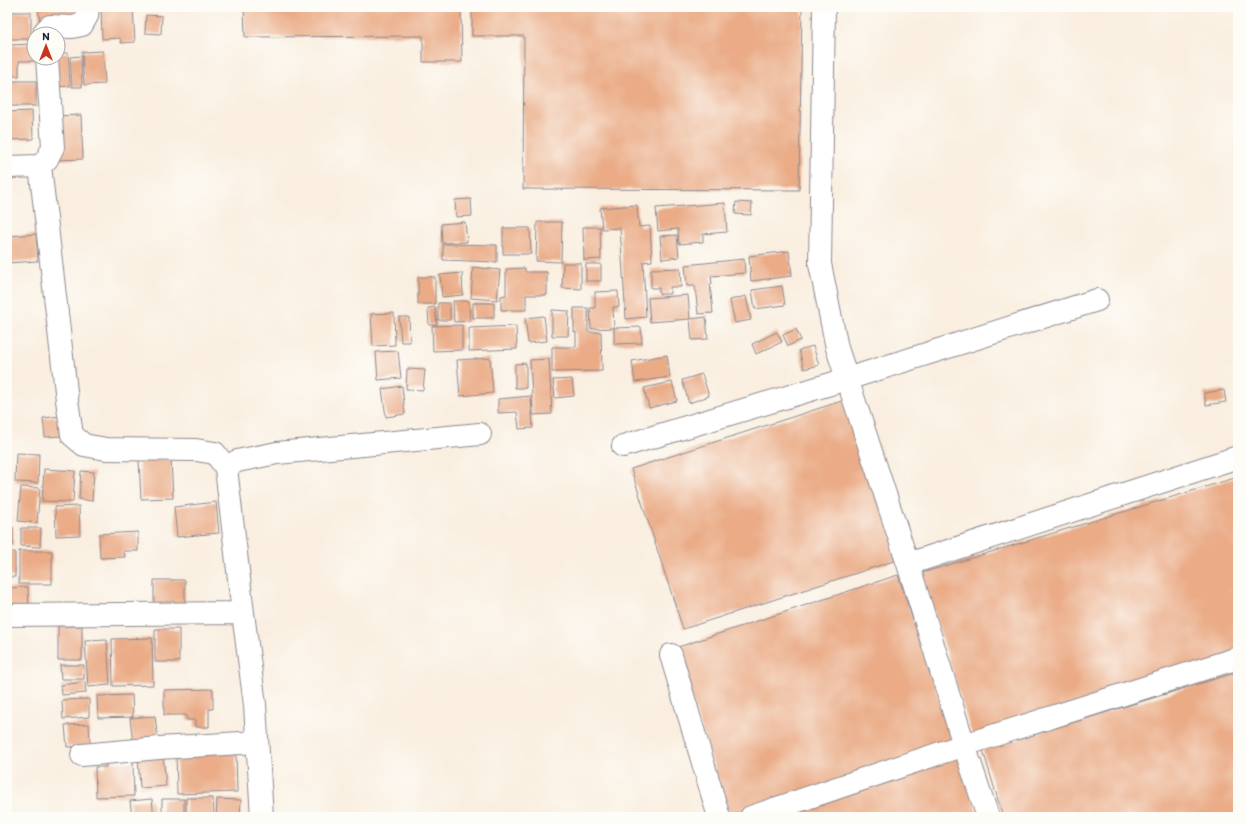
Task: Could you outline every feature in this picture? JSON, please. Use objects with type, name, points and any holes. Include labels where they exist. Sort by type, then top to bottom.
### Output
[{"type":"street","points":[[66,27],[82,25],[87,16],[88,7]]},
{"type":"street","points":[[824,7],[820,264],[837,348],[908,564],[988,817]]},
{"type":"street","points":[[7,167],[40,166],[47,159],[53,146],[48,66]]},
{"type":"street","points":[[40,166],[72,435],[84,445],[106,449],[196,450],[215,453],[226,468],[255,705],[262,817]]},
{"type":"street","points":[[623,446],[847,379],[1097,300]]},
{"type":"street","points":[[226,468],[237,461],[277,453],[480,434]]},
{"type":"street","points":[[908,564],[1236,458]]},
{"type":"street","points":[[7,615],[243,613]]},
{"type":"street","points":[[671,655],[719,817]]},
{"type":"street","points":[[751,817],[964,745],[1238,658]]},
{"type":"street","points":[[82,755],[159,748],[257,742]]},
{"type":"building","points":[[38,7],[75,7],[77,19],[40,23]]},
{"type":"building","points":[[101,7],[133,7],[135,42],[121,43],[120,38],[102,39]]},
{"type":"building","points":[[244,7],[461,7],[462,62],[423,62],[423,36],[245,37]]},
{"type":"building","points":[[472,7],[802,7],[799,190],[523,189],[524,36],[472,36]]},
{"type":"building","points":[[7,12],[31,12],[31,26],[26,26],[26,39],[7,39]]},
{"type":"building","points":[[146,15],[162,16],[161,34],[145,33]]},
{"type":"building","points":[[26,44],[26,61],[19,61],[19,76],[7,76],[7,45]]},
{"type":"building","points":[[103,51],[105,84],[84,85],[82,52]]},
{"type":"building","points":[[66,53],[68,53],[70,86],[51,87],[55,66],[66,66]]},
{"type":"building","points":[[81,56],[82,87],[72,87],[70,57]]},
{"type":"building","points":[[7,81],[36,81],[36,106],[7,106]]},
{"type":"building","points":[[32,111],[33,139],[7,140],[7,112]]},
{"type":"building","points":[[81,115],[83,159],[56,160],[54,116]]},
{"type":"building","points":[[8,192],[10,232],[7,232]]},
{"type":"building","points":[[471,199],[472,216],[456,217],[455,200]]},
{"type":"building","points":[[736,202],[752,203],[751,215],[735,214]]},
{"type":"building","points":[[725,203],[727,232],[703,234],[703,242],[679,244],[678,229],[658,231],[656,208]]},
{"type":"building","points":[[637,205],[639,227],[650,226],[652,261],[643,262],[646,317],[626,319],[620,228],[602,229],[600,208]]},
{"type":"building","points":[[465,222],[467,242],[442,243],[441,224]]},
{"type":"building","points":[[537,222],[562,222],[561,262],[536,261]]},
{"type":"building","points":[[583,227],[600,227],[601,259],[584,260]]},
{"type":"building","points":[[503,228],[530,228],[531,254],[503,254]]},
{"type":"building","points":[[36,234],[38,261],[7,263],[7,236]]},
{"type":"building","points":[[677,235],[679,257],[662,259],[660,236]]},
{"type":"building","points":[[443,244],[497,245],[497,262],[443,260]]},
{"type":"building","points":[[789,251],[792,276],[751,281],[749,256]]},
{"type":"building","points":[[744,259],[745,273],[711,276],[712,284],[710,284],[713,313],[698,314],[695,286],[687,286],[685,265]]},
{"type":"building","points":[[563,263],[581,263],[581,289],[562,288]]},
{"type":"building","points":[[586,264],[601,264],[601,281],[586,281]]},
{"type":"building","points":[[473,267],[500,270],[497,300],[471,298]]},
{"type":"building","points":[[525,268],[525,272],[547,272],[547,295],[526,295],[526,310],[501,310],[501,296],[506,295],[506,269]]},
{"type":"building","points":[[680,268],[681,287],[670,287],[670,294],[659,294],[659,288],[651,288],[651,269]]},
{"type":"building","points":[[462,273],[463,295],[442,297],[440,275]]},
{"type":"building","points":[[418,277],[435,277],[435,304],[418,304]]},
{"type":"building","points":[[782,286],[785,305],[755,309],[752,290]]},
{"type":"building","points":[[618,291],[619,307],[613,307],[614,328],[591,329],[590,308],[595,308],[595,292]]},
{"type":"building","points":[[688,295],[690,319],[650,322],[648,298]]},
{"type":"building","points":[[746,296],[751,320],[735,323],[730,300]]},
{"type":"building","points":[[453,301],[469,301],[470,321],[454,322]]},
{"type":"building","points":[[438,303],[450,303],[450,320],[438,320]]},
{"type":"building","points":[[473,303],[494,303],[494,318],[473,318]]},
{"type":"building","points":[[435,307],[437,325],[429,325],[428,308]]},
{"type":"building","points":[[574,308],[588,308],[588,332],[601,332],[602,371],[552,372],[552,347],[576,347],[576,332],[574,332]]},
{"type":"building","points":[[552,310],[569,311],[568,336],[552,336]]},
{"type":"building","points":[[394,313],[395,345],[373,346],[371,314]]},
{"type":"building","points":[[544,316],[547,341],[528,343],[525,318]]},
{"type":"building","points":[[399,317],[409,317],[410,342],[401,342]]},
{"type":"building","points":[[706,317],[708,339],[692,340],[690,319]]},
{"type":"building","points":[[462,325],[462,350],[433,351],[432,326]]},
{"type":"building","points":[[516,326],[517,349],[469,351],[469,328]]},
{"type":"building","points":[[641,327],[642,343],[614,344],[614,328]]},
{"type":"building","points":[[796,329],[801,340],[788,346],[783,335]]},
{"type":"building","points":[[777,332],[782,342],[756,354],[752,344]]},
{"type":"building","points":[[813,346],[819,365],[804,369],[799,350]]},
{"type":"building","points":[[398,351],[401,378],[378,380],[376,352]]},
{"type":"building","points":[[667,355],[670,377],[635,382],[632,361]]},
{"type":"building","points":[[490,358],[493,393],[460,396],[457,360]]},
{"type":"building","points":[[549,359],[552,414],[533,415],[530,360]]},
{"type":"building","points":[[526,363],[526,388],[515,388],[515,364]]},
{"type":"building","points":[[407,369],[425,370],[423,390],[406,389]]},
{"type":"building","points":[[702,374],[709,396],[689,403],[682,380]]},
{"type":"building","points":[[572,379],[574,396],[555,398],[553,380]]},
{"type":"building","points":[[672,382],[677,401],[649,408],[644,388]]},
{"type":"building","points":[[402,386],[405,414],[386,417],[382,389]]},
{"type":"building","points":[[1224,390],[1226,402],[1206,405],[1204,393]]},
{"type":"building","points":[[531,396],[533,428],[519,429],[517,412],[498,413],[498,399]]},
{"type":"building","points":[[848,399],[900,559],[683,629],[631,469]]},
{"type":"building","points":[[61,416],[62,436],[45,437],[43,418]]},
{"type":"building","points":[[16,453],[39,454],[38,483],[15,482]]},
{"type":"building","points":[[171,459],[173,498],[141,499],[139,460]]},
{"type":"building","points":[[44,469],[75,471],[73,502],[42,501]]},
{"type":"building","points":[[81,471],[94,472],[92,501],[79,499]]},
{"type":"building","points":[[1238,477],[1238,657],[973,738],[922,573]]},
{"type":"building","points":[[21,487],[40,488],[37,523],[18,521]]},
{"type":"building","points":[[7,501],[10,502],[10,523],[7,523]]},
{"type":"building","points":[[216,502],[219,533],[177,537],[174,507]]},
{"type":"building","points":[[79,506],[80,535],[56,536],[55,507]]},
{"type":"building","points":[[7,527],[13,527],[13,545],[7,545]]},
{"type":"building","points":[[21,528],[41,528],[40,547],[21,546]]},
{"type":"building","points":[[138,532],[138,551],[124,551],[125,557],[100,558],[99,534]]},
{"type":"building","points":[[19,551],[52,551],[52,584],[19,584]]},
{"type":"building","points":[[7,552],[15,552],[15,577],[7,577]]},
{"type":"building","points":[[898,575],[954,744],[730,816],[675,648]]},
{"type":"building","points":[[154,580],[185,580],[185,605],[154,605]]},
{"type":"building","points":[[28,587],[29,612],[7,612],[7,588]]},
{"type":"building","points":[[58,626],[82,626],[82,660],[58,660]]},
{"type":"building","points":[[155,629],[179,629],[179,662],[155,662]]},
{"type":"building","points":[[152,638],[153,685],[113,686],[112,639]]},
{"type":"building","points":[[107,640],[110,685],[88,687],[85,641]]},
{"type":"building","points":[[60,665],[84,665],[84,679],[61,679]]},
{"type":"building","points":[[1238,672],[1238,817],[1003,817],[983,750]]},
{"type":"building","points":[[85,682],[86,693],[62,695],[61,685]]},
{"type":"building","points":[[213,689],[213,709],[209,709],[209,727],[195,727],[195,720],[187,720],[186,715],[164,715],[164,690]]},
{"type":"building","points":[[132,695],[133,717],[98,718],[97,696]]},
{"type":"building","points":[[89,699],[89,717],[63,719],[62,700]]},
{"type":"building","points":[[155,716],[158,741],[133,743],[130,718]]},
{"type":"building","points":[[89,724],[90,746],[67,747],[65,725]]},
{"type":"building","points":[[236,750],[237,792],[177,794],[176,752]]},
{"type":"building","points":[[163,754],[166,786],[140,788],[138,756]]},
{"type":"building","points":[[958,756],[979,817],[777,817]]},
{"type":"building","points":[[106,757],[114,762],[133,762],[134,796],[96,797],[95,767],[106,767]]},
{"type":"building","points":[[186,798],[213,798],[214,817],[186,817]]},
{"type":"building","points":[[152,799],[154,817],[132,817],[130,801]]},
{"type":"building","points":[[162,799],[184,799],[184,817],[162,817]]},
{"type":"building","points":[[217,799],[241,800],[240,817],[216,817]]}]
